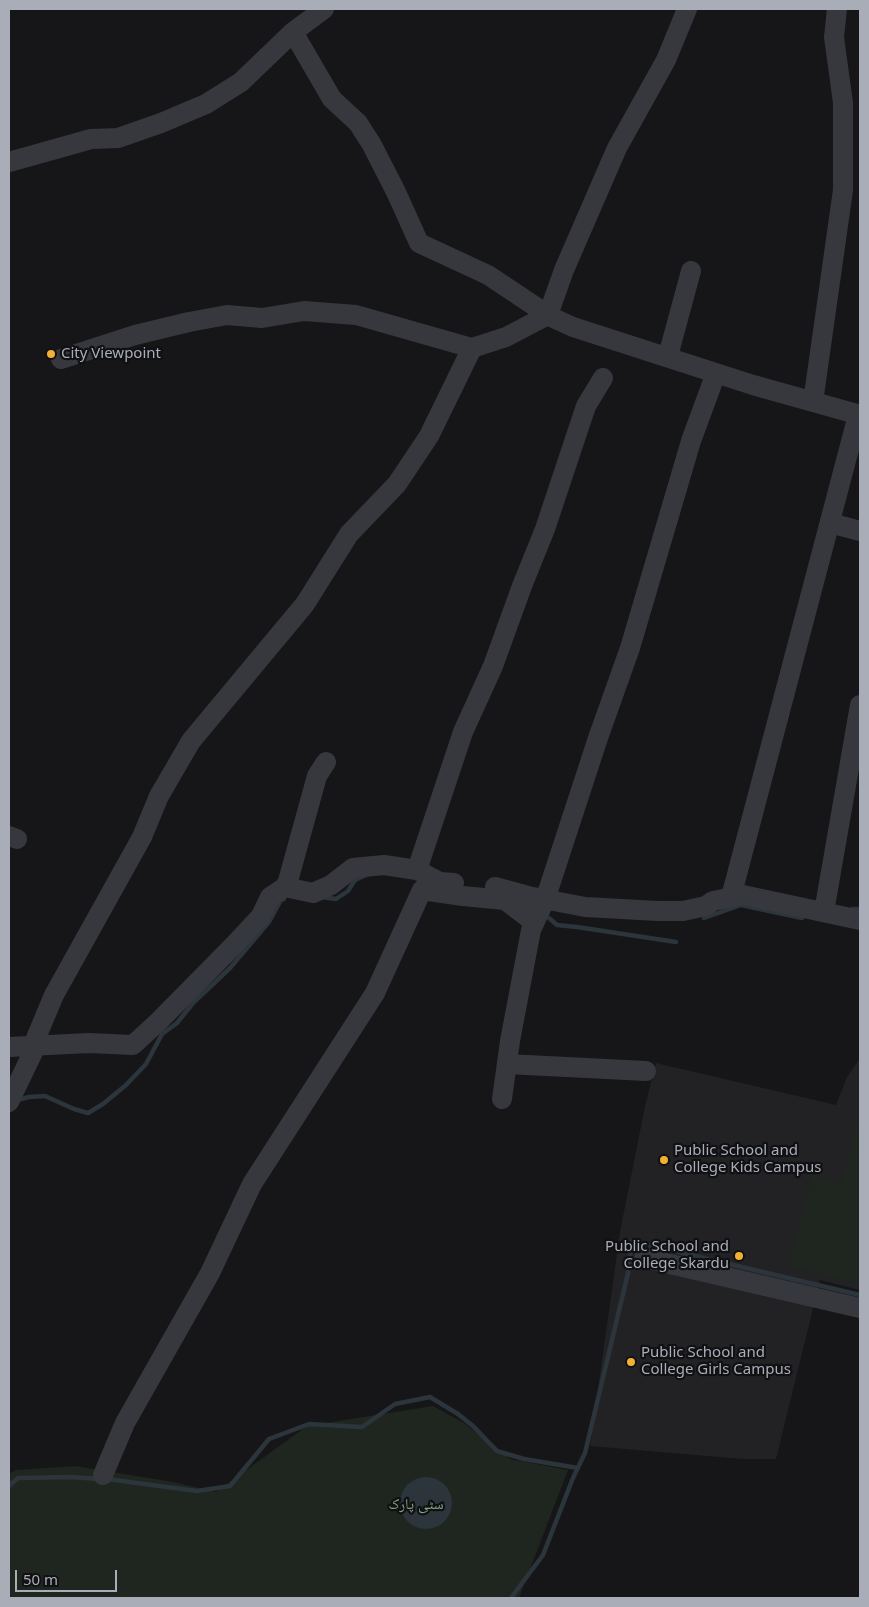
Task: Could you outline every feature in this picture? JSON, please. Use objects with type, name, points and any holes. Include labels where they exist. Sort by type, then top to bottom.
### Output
[{"type":"street","points":[[9,162],[91,139],[118,138],[161,123],[206,104],[242,82],[293,32],[324,9]]},
{"type":"street","points":[[62,360],[135,335],[227,315],[262,318],[304,311],[356,315],[472,348],[506,337],[548,315],[564,270],[617,148],[666,60],[687,9]]},
{"type":"street","points":[[813,402],[843,190],[843,103],[834,37],[837,9]]},
{"type":"street","points":[[293,32],[332,99],[358,123],[372,145],[419,242],[488,275],[548,315],[573,327],[716,373],[859,415],[731,897]]},
{"type":"street","points":[[668,356],[690,271]]},
{"type":"street","points":[[9,1102],[36,1046],[36,1038],[54,995],[142,837],[160,796],[191,741],[305,604],[350,534],[397,484],[429,436],[472,348]]},
{"type":"street","points":[[502,1099],[533,925],[545,900],[598,738],[630,648],[691,440],[716,373]]},
{"type":"street","points":[[417,870],[463,732],[493,666],[545,529],[586,406],[603,378]]},
{"type":"street","points":[[830,523],[860,531]]},
{"type":"street","points":[[824,912],[860,705]]},
{"type":"street","points":[[9,1046],[133,1045],[262,916],[270,897],[285,887],[317,776],[326,762]]},
{"type":"street","points":[[285,887],[313,893],[331,884],[353,868],[384,865],[417,870],[440,882],[485,884],[545,900],[585,907],[683,911],[706,906],[713,901],[743,895],[860,920]]},
{"type":"street","points":[[103,1475],[125,1423],[210,1273],[252,1184],[375,993],[422,890],[505,900],[530,919],[533,925]]},
{"type":"street","points":[[507,1064],[646,1071]]},
{"type":"street","points":[[644,1258],[860,1308]]},
{"type":"shaded area","name":"Public School and College Skardu","points":[[860,1058],[860,1290],[820,1280],[776,1459],[743,1459],[590,1446],[620,1232],[645,1106],[656,1063],[836,1105],[847,1077]]},
{"type":"shaded area","points":[[426,1477],[436,1479],[444,1485],[450,1493],[452,1503],[450,1513],[444,1521],[436,1527],[426,1529],[416,1527],[408,1521],[402,1513],[400,1503],[402,1493],[408,1485],[416,1479]]},
{"type":"green space","points":[[856,1124],[860,1125],[860,1284],[789,1266],[812,1176],[841,1183]]},
{"type":"green space","name":"سٹی پارک","points":[[433,1406],[464,1423],[510,1459],[568,1470],[519,1598],[9,1598],[9,1473],[17,1470],[75,1466],[173,1482],[216,1492],[307,1426]]},
{"type":"waterway","points":[[321,897],[336,899],[348,891],[355,880],[366,875]]},
{"type":"waterway","points":[[18,1100],[45,1096],[88,1113],[103,1104],[126,1085],[146,1064],[162,1034],[177,1023],[193,1003],[230,968],[269,922],[281,900],[284,899]]},
{"type":"waterway","points":[[704,918],[741,905],[802,918]]},
{"type":"waterway","points":[[852,909],[860,909]]},
{"type":"waterway","points":[[549,918],[557,925],[676,942]]},
{"type":"waterway","points":[[511,1598],[543,1555],[573,1478],[585,1453],[628,1273],[632,1241],[860,1295]]},
{"type":"waterway","points":[[107,1479],[197,1491],[230,1486],[269,1439],[309,1424],[362,1427],[395,1404],[430,1397],[458,1414],[473,1426],[497,1451],[524,1459],[578,1468]]},
{"type":"waterway","points":[[9,1486],[18,1478],[70,1477],[100,1479]]},
{"type":"place","name":"City Viewpoint","points":[[51,354]]},
{"type":"place","name":"Public School and College Kids Campus","points":[[664,1160]]},
{"type":"place","name":"Public School and College Skardu","points":[[739,1256]]},
{"type":"place","name":"Public School and College Girls Campus","points":[[631,1362]]}]
